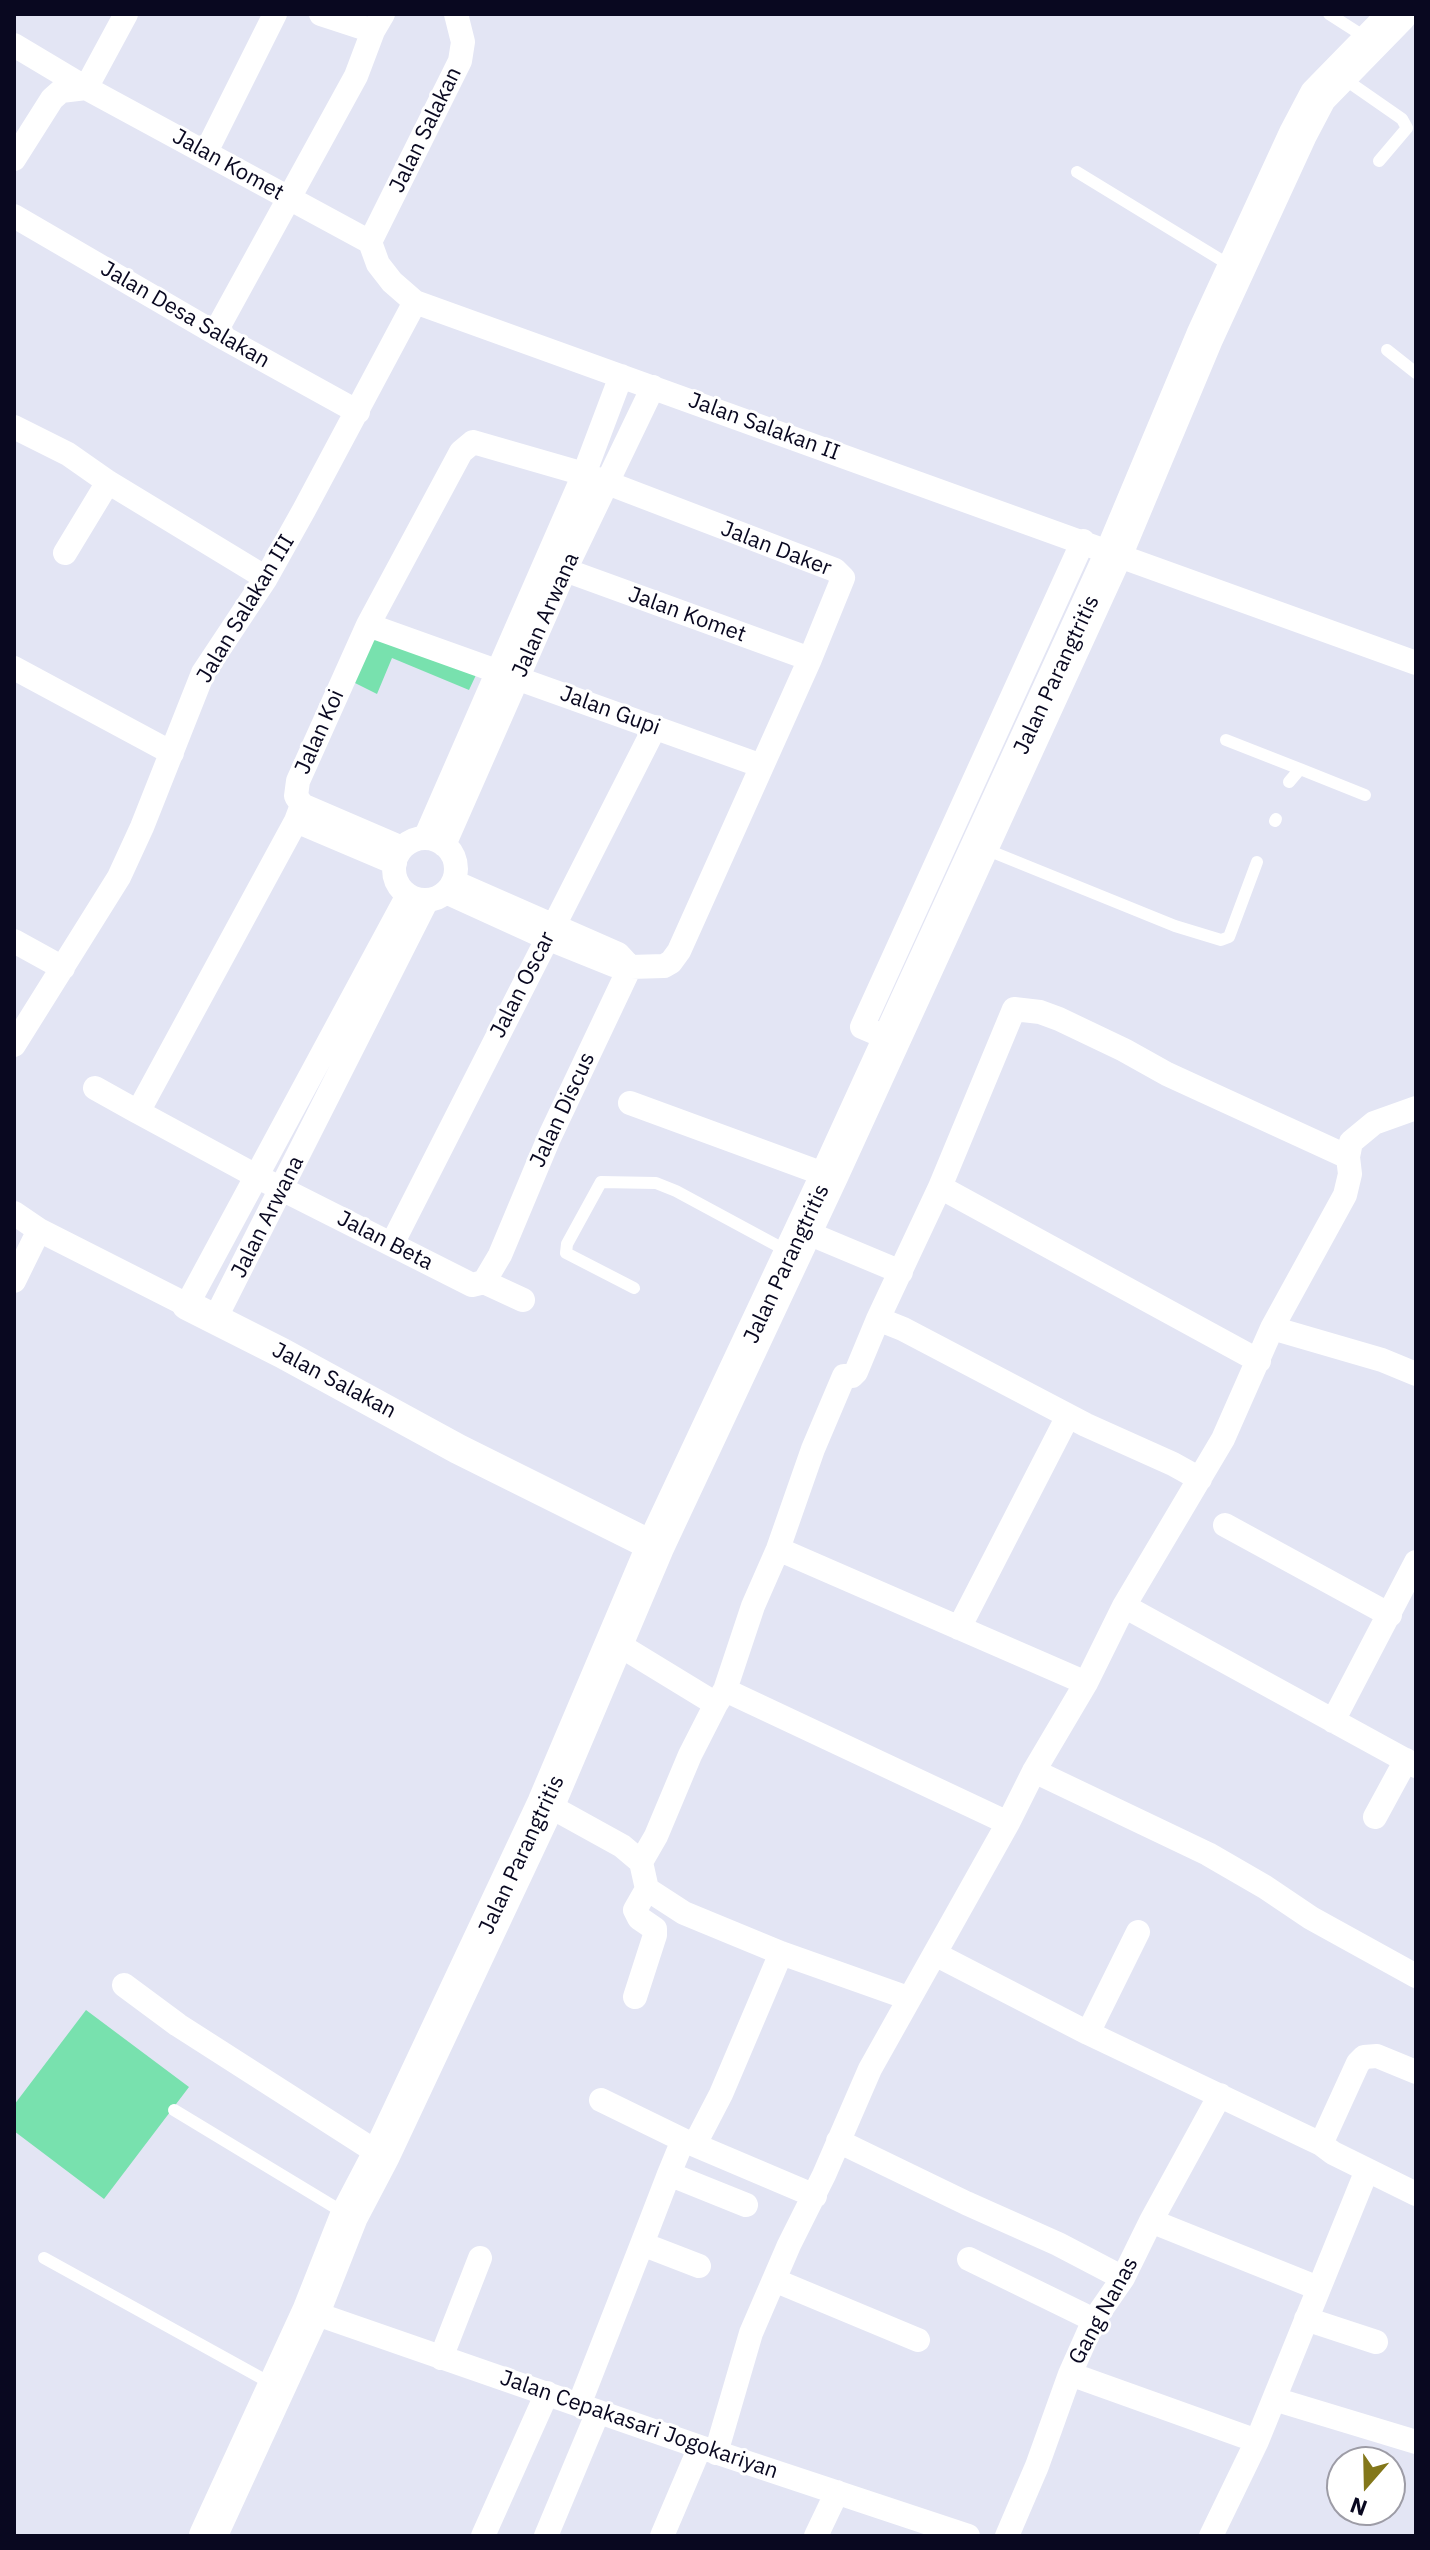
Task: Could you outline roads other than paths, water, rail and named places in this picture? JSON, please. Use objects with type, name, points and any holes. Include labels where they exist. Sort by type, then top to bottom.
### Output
[{"type":"main road","name":"Jalan Parangtritis","points":[[208,2536],[311,2312],[349,2216],[381,2155],[546,1804],[655,1547],[829,1176],[978,846],[1098,547],[1205,336],[1318,96],[1398,14]]},
{"type":"street","points":[[14,159],[52,99],[61,91],[86,88],[126,14]]},
{"type":"street","points":[[206,152],[275,14]]},
{"type":"street","points":[[215,333],[356,76],[378,23],[321,14]]},
{"type":"street","name":"Jalan Salakan","points":[[370,242],[460,61],[463,42],[456,14]]},
{"type":"street","name":"Jalan Komet","points":[[14,45],[86,88],[370,242]]},
{"type":"street","name":"Jalan Desa Salakan","points":[[18,226],[358,412]]},
{"type":"street","points":[[370,242],[378,264],[415,302]]},
{"type":"street","name":"Jalan Salakan II","points":[[415,302],[1416,663]]},
{"type":"street","name":"Jalan Salakan III","points":[[14,1045],[23,1011],[63,968],[119,877],[203,673],[266,578],[415,302]]},
{"type":"street","name":"Jalan Arwana","points":[[509,674],[565,570],[595,479],[621,376]]},
{"type":"street","name":"Jalan Arwana","points":[[435,842],[595,479],[653,387]]},
{"type":"street","points":[[14,427],[68,454],[108,482],[266,578]]},
{"type":"street","name":"Jalan Koi","points":[[138,1112],[299,813],[296,796],[298,781],[368,625],[466,446],[479,442],[595,479]]},
{"type":"street","name":"Jalan Daker","points":[[595,479],[841,574],[843,583],[679,951],[664,966],[630,967]]},
{"type":"street","points":[[65,553],[108,482]]},
{"type":"street","points":[[890,1039],[862,1027],[1098,547]]},
{"type":"street","name":"Jalan Komet","points":[[565,570],[810,659]]},
{"type":"street","name":"Jalan Gupi","points":[[368,625],[762,766]]},
{"type":"street","points":[[14,668],[172,753]]},
{"type":"street","name":"Jalan Oscar","points":[[392,1244],[655,727]]},
{"type":"street","points":[[299,813],[399,856]]},
{"type":"street","points":[[434,892],[455,859],[435,842],[409,843],[399,856],[394,870],[398,885],[434,892],[550,932],[614,965],[630,967]]},
{"type":"street","name":"Jalan Arwana","points":[[187,1305],[258,1177],[434,892]]},
{"type":"street","name":"Jalan Arwana","points":[[215,1319],[434,892]]},
{"type":"street","points":[[14,941],[63,968]]},
{"type":"street","name":"Jalan Discus","points":[[484,1282],[500,1255],[549,1138],[630,967]]},
{"type":"street","points":[[641,1862],[720,1697],[841,1381],[845,1374],[852,1376],[856,1372],[940,1187],[1012,1013],[1019,1008],[1059,1019],[1181,1081],[1348,1157]]},
{"type":"street","points":[[95,1088],[258,1177]]},
{"type":"street","points":[[630,1103],[829,1176]]},
{"type":"street","points":[[662,2536],[708,2450],[751,2333],[870,2069],[1034,1771],[1086,1683],[1124,1606],[1223,1439],[1272,1328],[1345,1195],[1350,1174],[1348,1157],[1351,1142],[1374,1123],[1416,1108]]},
{"type":"street","name":"Jalan Beta","points":[[258,1177],[467,1283],[484,1282],[523,1300]]},
{"type":"street","points":[[940,1187],[1259,1361]]},
{"type":"street","name":"Jalan Salakan","points":[[14,1213],[39,1230],[215,1319],[458,1449],[655,1547]]},
{"type":"street","points":[[14,1281],[39,1230]]},
{"type":"street","points":[[797,1242],[901,1272]]},
{"type":"street","points":[[878,1319],[1200,1479]]},
{"type":"street","points":[[1272,1328],[1382,1360],[1416,1374]]},
{"type":"street","points":[[959,1628],[1068,1416]]},
{"type":"street","points":[[1225,1525],[1390,1615]]},
{"type":"street","points":[[778,1549],[1086,1683]]},
{"type":"street","points":[[1333,1721],[1416,1562]]},
{"type":"street","points":[[1124,1606],[1411,1763],[1375,1817]]},
{"type":"street","points":[[616,1643],[720,1697],[1008,1823]]},
{"type":"street","points":[[1034,1771],[1208,1854],[1311,1918],[1416,1976]]},
{"type":"street","points":[[546,1804],[622,1846],[641,1862],[647,1889],[635,1910],[639,1918],[655,1929],[655,1935],[635,1997]]},
{"type":"street","points":[[647,1889],[684,1913],[781,1953],[908,1998]]},
{"type":"street","points":[[1088,2033],[1138,1932]]},
{"type":"street","points":[[546,2536],[642,2244],[669,2174],[721,2094],[781,1953]]},
{"type":"street","points":[[935,1954],[1416,2194]]},
{"type":"street","points":[[124,1985],[178,2025],[381,2155]]},
{"type":"street","points":[[1321,2144],[1358,2063],[1364,2057],[1377,2056],[1416,2072]]},
{"type":"street","name":"Gang Nanas","points":[[1007,2536],[1094,2320],[1123,2278],[1220,2095]]},
{"type":"street","points":[[601,2100],[815,2196]]},
{"type":"street","points":[[838,2141],[1058,2244],[1123,2278]]},
{"type":"street","points":[[1211,2536],[1257,2441],[1367,2170]]},
{"type":"street","points":[[669,2174],[746,2205]]},
{"type":"street","points":[[1151,2221],[1318,2288]]},
{"type":"street","points":[[642,2244],[699,2266]]},
{"type":"street","points":[[441,2358],[480,2258]]},
{"type":"street","points":[[969,2259],[1094,2320]]},
{"type":"street","points":[[774,2280],[918,2340]]},
{"type":"street","name":"Jalan Cepakasari Jogokariyan","points":[[311,2312],[708,2450],[968,2536]]},
{"type":"street","points":[[1306,2319],[1376,2342]]},
{"type":"street","points":[[1070,2374],[1257,2441]]},
{"type":"street","points":[[483,2536],[547,2393]]},
{"type":"street","points":[[1274,2399],[1416,2442]]},
{"type":"street","points":[[816,2536],[837,2492]]},
{"type":"lane","points":[[1329,14],[1371,41]]},
{"type":"lane","points":[[1338,75],[1402,119],[1407,128],[1379,161]]},
{"type":"lane","points":[[1077,172],[1237,270]]},
{"type":"lane","points":[[1387,350],[1416,373]]},
{"type":"lane","points":[[1226,740],[1365,795]]},
{"type":"lane","points":[[1289,782],[1300,769]]},
{"type":"lane","points":[[978,846],[1175,926],[1221,940],[1229,937],[1257,862]]},
{"type":"lane","points":[[634,1288],[566,1253],[567,1244],[601,1182],[656,1183],[797,1242]]},
{"type":"lane","points":[[174,2110],[349,2216]]},
{"type":"lane","points":[[44,2258],[277,2387]]}]
